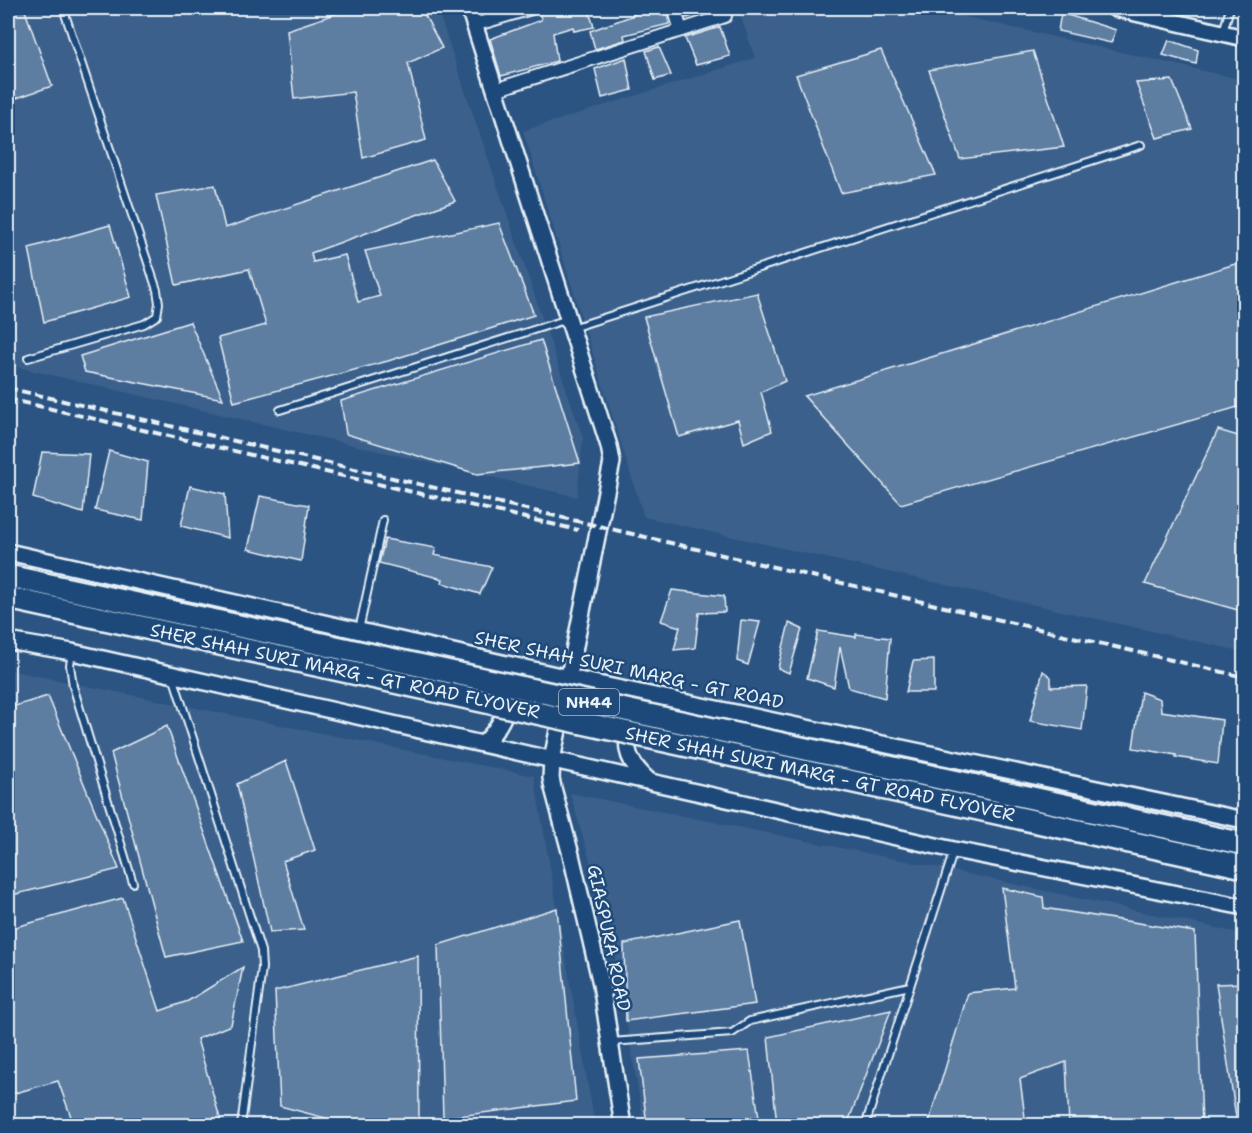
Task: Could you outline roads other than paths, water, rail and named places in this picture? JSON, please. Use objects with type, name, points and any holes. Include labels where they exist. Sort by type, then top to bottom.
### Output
[{"type":"highway","name":"SHER SHAH SURI MARG - GT ROAD FLYOVER","points":[[8,576],[1245,844]]},
{"type":"highway","name":"SHER SHAH SURI MARG - GT ROAD FLYOVER","points":[[8,598],[1245,867]]},
{"type":"street","name":"GIASPURA ROAD","points":[[468,8],[609,446],[612,462],[552,760],[551,778],[601,984],[623,1124]]},
{"type":"street","points":[[474,25],[531,8]]},
{"type":"street","points":[[674,8],[681,30]]},
{"type":"street","points":[[1114,8],[1245,38]]},
{"type":"street","points":[[495,90],[725,16]]},
{"type":"street","name":"SHER SHAH SURI MARG - GT ROAD","points":[[8,552],[504,664],[1245,820]]},
{"type":"street","points":[[8,641],[173,674],[954,850],[1245,907]]},
{"type":"street","points":[[483,744],[498,728],[507,708],[509,685],[504,664]]},
{"type":"street","points":[[650,781],[636,769],[628,753],[627,735],[633,718],[646,705],[662,698]]},
{"type":"lane","points":[[28,358],[144,324],[157,316],[159,303],[63,8]]},
{"type":"lane","points":[[1222,33],[1230,8]]},
{"type":"lane","points":[[280,410],[570,324],[1141,145]]},
{"type":"lane","points":[[359,631],[383,520]]},
{"type":"lane","points":[[72,652],[70,665],[73,686],[133,883]]},
{"type":"lane","points":[[173,674],[259,938],[261,951],[262,968],[241,1125]]},
{"type":"lane","points":[[866,1125],[954,850]]},
{"type":"lane","points":[[610,1042],[732,1033],[750,1021],[910,986]]},
{"type":"lane","points":[[605,1125],[623,1124]]},
{"type":"railway","points":[[8,388],[1244,677]]},
{"type":"railway","points":[[8,399],[578,530]]}]
